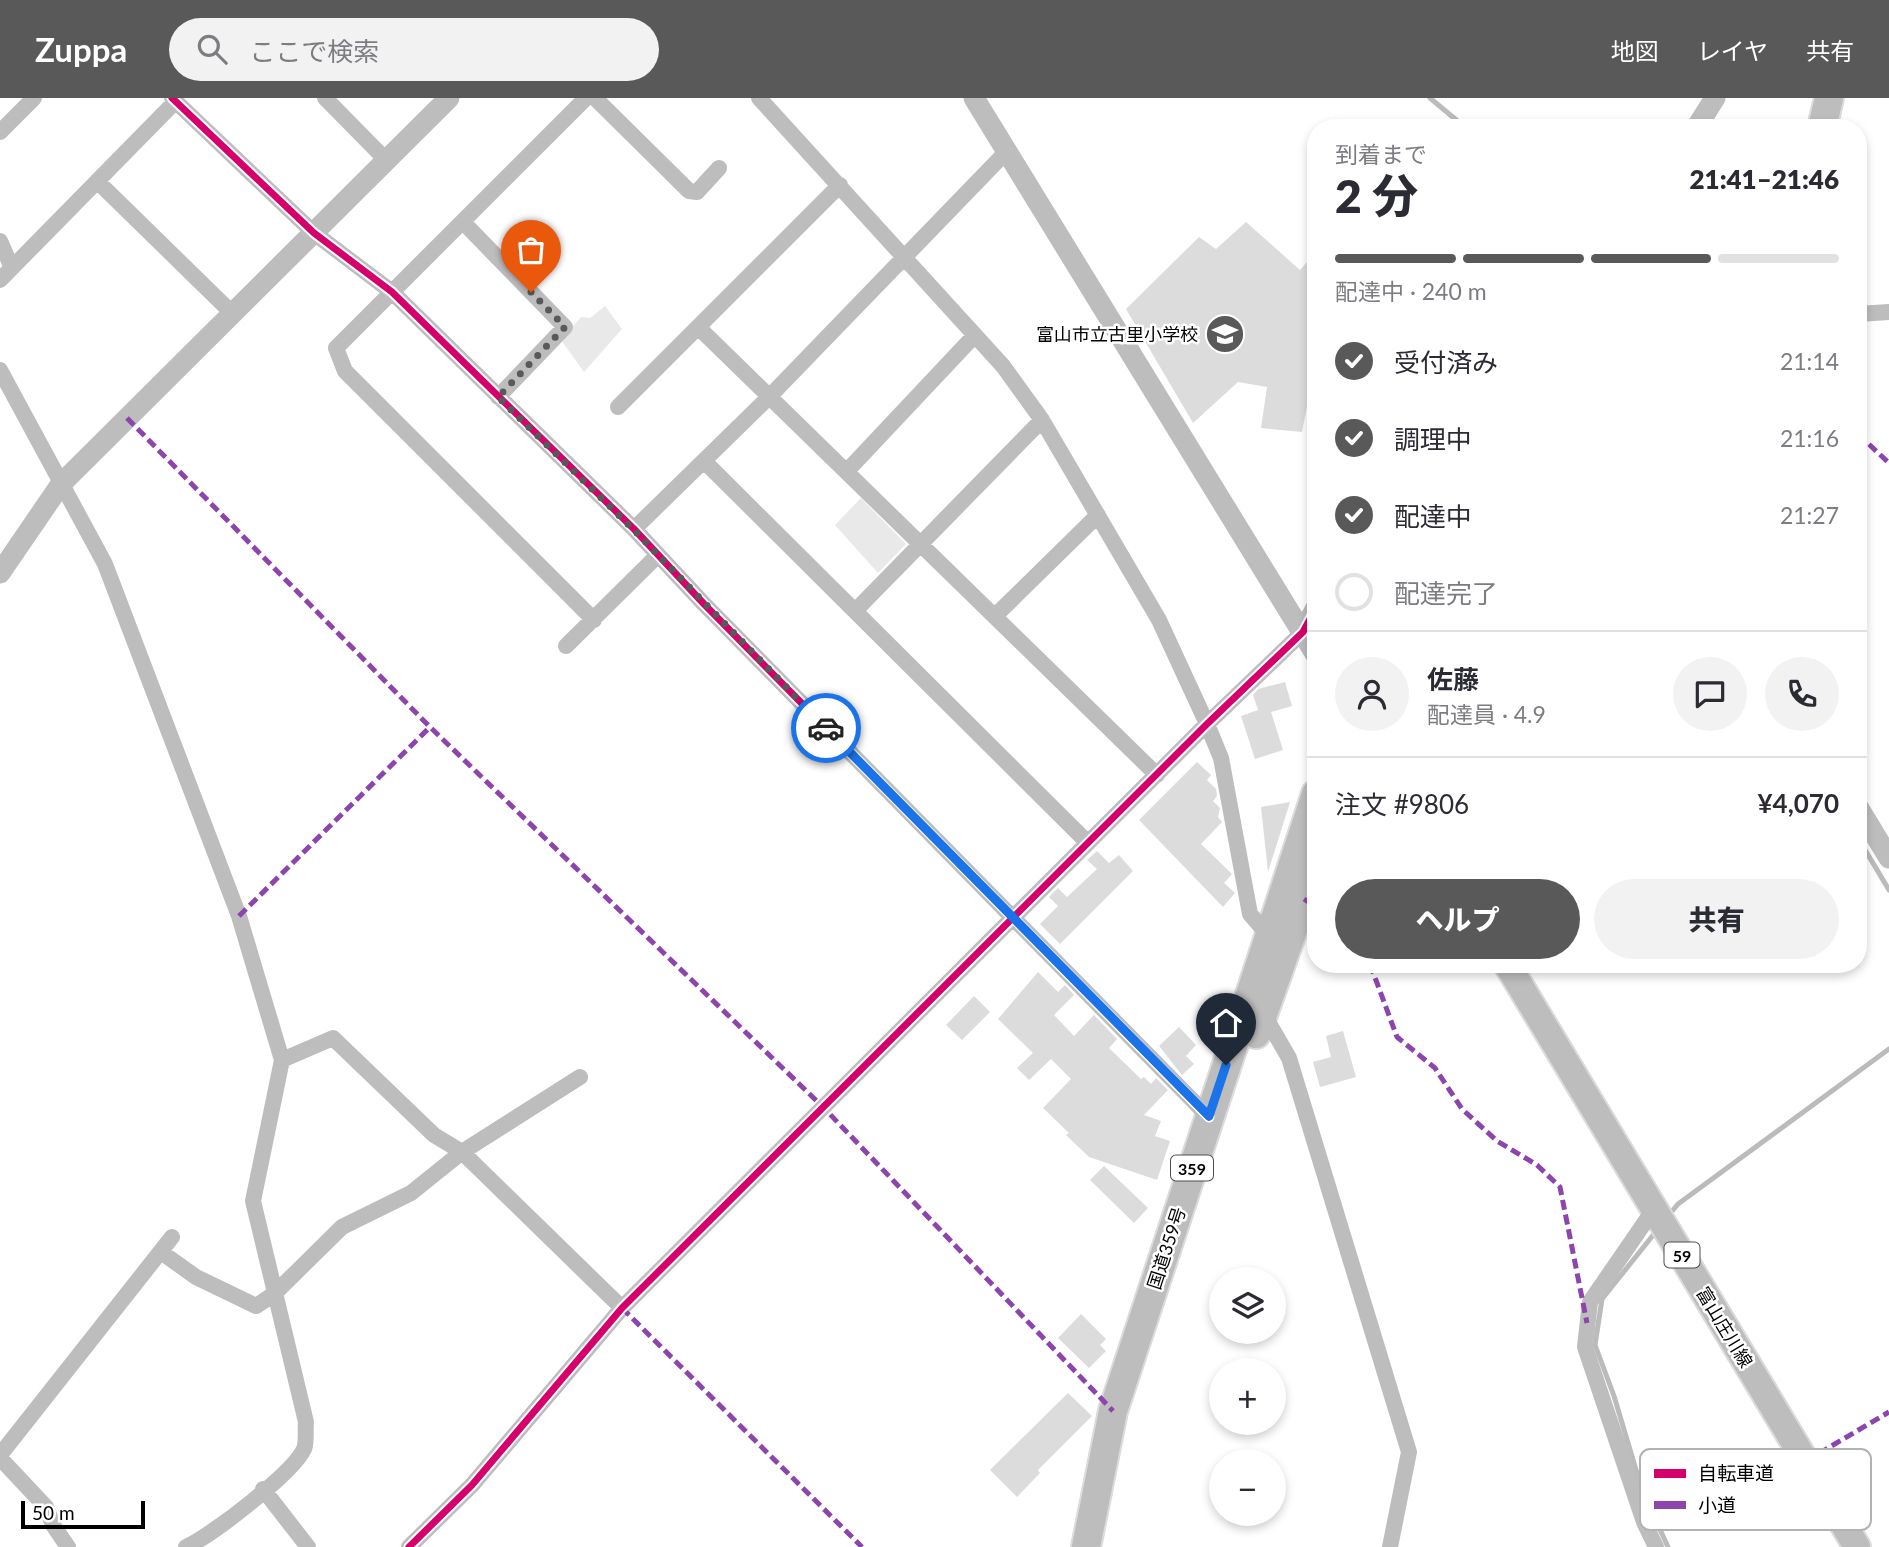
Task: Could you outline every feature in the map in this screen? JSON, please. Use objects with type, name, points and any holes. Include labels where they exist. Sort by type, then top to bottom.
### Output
[{"type":"highway","points":[[1824,119],[1829,98]]},
{"type":"highway","name":"国道359号","points":[[1086,1547],[1113,1411],[1307,820]]},
{"type":"highway","name":"国道359号","points":[[1103,1547],[1129,1417],[1263,1013],[1307,890]]},
{"type":"main road","name":"富山庄川線","points":[[1519,973],[1654,1209],[1798,1449]]},
{"type":"main road","name":"富山庄川線","points":[[1847,1530],[1857,1547]]},
{"type":"street","points":[[0,132],[34,98]]},
{"type":"street","points":[[325,98],[386,160]]},
{"type":"street","points":[[0,573],[61,484],[449,98]]},
{"type":"street","points":[[586,98],[336,348],[345,371],[594,620]]},
{"type":"street","points":[[595,98],[689,191],[697,192],[719,168]]},
{"type":"street","points":[[759,98],[1003,366],[1042,419],[1159,620],[1207,724],[1221,758],[1250,914],[1268,935]]},
{"type":"street","points":[[974,98],[1307,639]]},
{"type":"street","points":[[1702,119],[1715,98]]},
{"type":"street","points":[[0,280],[174,100],[314,233],[392,292],[634,530],[1209,1116]]},
{"type":"street","points":[[634,530],[905,259],[1007,151]]},
{"type":"street","points":[[97,181],[233,314]]},
{"type":"street","points":[[618,407],[840,185]]},
{"type":"street","points":[[463,222],[565,327],[498,397]]},
{"type":"street","points":[[0,241],[12,268]]},
{"type":"street","points":[[1867,313],[1889,312]]},
{"type":"street","points":[[698,327],[1157,775]]},
{"type":"street","points":[[847,471],[975,335]]},
{"type":"street","points":[[0,370],[105,564],[239,916],[282,1060],[253,1201],[306,1422],[304,1448],[287,1469],[206,1538],[186,1547]]},
{"type":"street","points":[[855,611],[1042,419]]},
{"type":"street","points":[[704,461],[1088,843]]},
{"type":"street","points":[[995,616],[1098,515]]},
{"type":"street","points":[[566,646],[658,555]]},
{"type":"street","points":[[409,1547],[472,1485],[622,1308],[1013,916],[1303,632],[1307,625]]},
{"type":"street","points":[[1867,822],[1889,858]]},
{"type":"street","points":[[1263,1013],[1289,1058],[1409,1452],[1390,1547]]},
{"type":"street","points":[[282,1060],[333,1038],[434,1135],[462,1152],[622,1308]]},
{"type":"street","points":[[160,1252],[196,1277],[256,1306],[274,1294],[342,1227],[411,1193],[462,1152],[580,1077]]},
{"type":"street","points":[[1640,1510],[1585,1347],[1590,1302],[1654,1209]]},
{"type":"street","points":[[68,1547],[52,1525],[46,1507],[0,1456],[172,1237]]},
{"type":"street","points":[[263,1489],[308,1547]]},
{"type":"street","points":[[1648,1530],[1656,1547]]},
{"type":"shaded area","points":[[605,306],[622,329],[584,372],[561,340],[581,317],[590,318]]},
{"type":"shaded area","points":[[861,498],[906,544],[878,573],[835,525]]},
{"type":"building","points":[[1246,222],[1300,270],[1307,262],[1307,406],[1302,432],[1261,428],[1267,387],[1238,382],[1193,423],[1126,309],[1199,237],[1216,249]]},
{"type":"building","points":[[1285,682],[1292,706],[1271,712],[1283,750],[1255,759],[1241,716],[1258,710],[1253,695],[1258,689]]},
{"type":"building","points":[[1197,762],[1211,775],[1207,780],[1216,789],[1217,796],[1213,801],[1220,808],[1218,817],[1222,822],[1201,844],[1232,874],[1224,883],[1235,893],[1223,907],[1139,820]]},
{"type":"building","points":[[1290,802],[1268,872],[1261,807]]},
{"type":"building","points":[[1097,851],[1109,863],[1119,855],[1133,871],[1060,944],[1040,924],[1058,906],[1049,897],[1058,888],[1067,897],[1097,869],[1087,860]]},
{"type":"building","points":[[1038,972],[1058,992],[1065,985],[1074,995],[1054,1015],[1074,1036],[1094,1015],[1117,1039],[1109,1048],[1141,1079],[1144,1077],[1151,1084],[1156,1078],[1168,1090],[1144,1115],[1161,1121],[1155,1136],[1170,1141],[1157,1180],[1089,1157],[1066,1135],[1069,1133],[1043,1108],[1071,1079],[1051,1059],[1029,1080],[1017,1068],[1033,1053],[998,1019]]},
{"type":"building","points":[[974,996],[990,1012],[962,1040],[946,1025]]},
{"type":"building","points":[[1179,1027],[1196,1045],[1186,1056],[1194,1064],[1182,1075],[1159,1046]]},
{"type":"building","points":[[1343,1031],[1356,1077],[1320,1087],[1313,1062],[1331,1057],[1326,1036]]},
{"type":"building","points":[[1104,1166],[1148,1208],[1134,1223],[1090,1180]]},
{"type":"building","points":[[1081,1314],[1106,1339],[1100,1345],[1106,1351],[1089,1368],[1058,1338]]},
{"type":"building","points":[[1068,1393],[1092,1416],[1038,1470],[1040,1473],[1017,1497],[990,1470]]},
{"type":"waterway","points":[[1430,98],[1455,119]]},
{"type":"waterway","points":[[1867,853],[1889,890]]},
{"type":"waterway","points":[[1668,1216],[1678,1204],[1889,1049]]},
{"type":"waterway","points":[[1640,1483],[1614,1396],[1595,1345],[1602,1299],[1658,1229]]},
{"type":"waterway","points":[[1660,1530],[1668,1547]]},
{"type":"marked path","points":[[127,418],[430,727],[824,1108],[1113,1411]]},
{"type":"marked path","points":[[1867,442],[1889,463]]},
{"type":"marked path","points":[[239,916],[430,727]]},
{"type":"marked path","points":[[1373,973],[1397,1037],[1435,1068],[1462,1109],[1497,1141],[1537,1165],[1560,1187],[1587,1323]]},
{"type":"marked path","points":[[622,1308],[862,1547]]},
{"type":"marked path","points":[[1826,1449],[1889,1412]]},
{"type":"cycle path","points":[[172,98],[314,233],[392,292],[634,529],[704,604],[1209,1117]]},
{"type":"cycle path","points":[[409,1547],[472,1485],[622,1308],[1207,724],[1303,632],[1307,625]]},
{"type":"way so far","points":[[531,292],[565,327],[498,397],[634,530],[826,728]]},
{"type":"place","name":"富山市立古里小学校","points":[[1225,334]]},
{"type":"route","points":[[826,728],[1209,1116],[1226,1065]]}]
